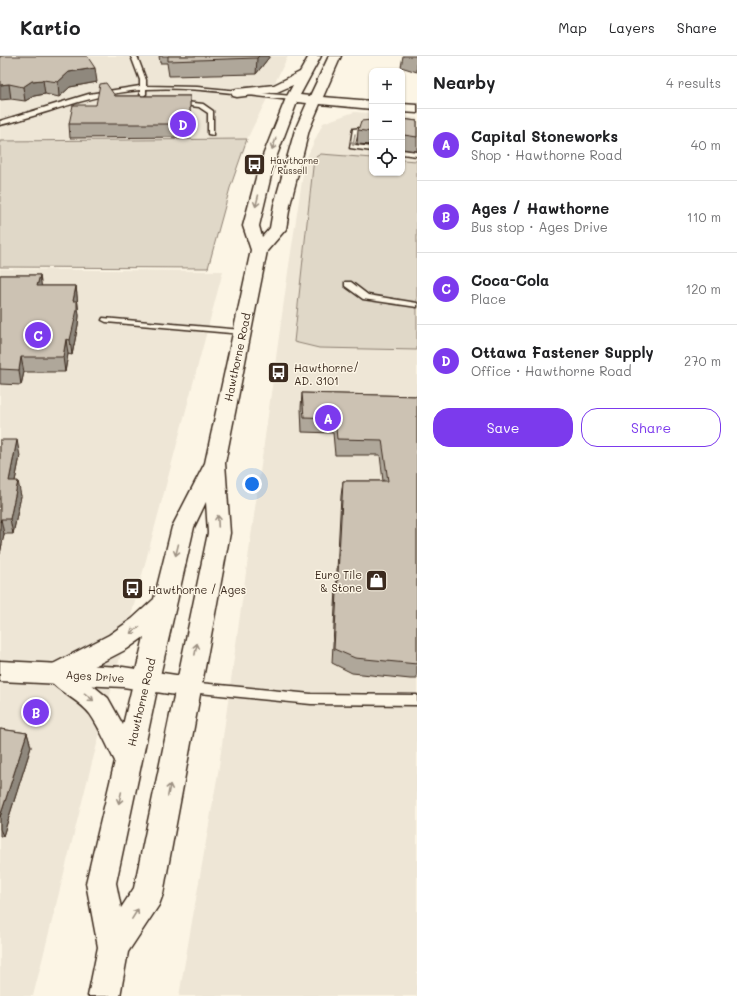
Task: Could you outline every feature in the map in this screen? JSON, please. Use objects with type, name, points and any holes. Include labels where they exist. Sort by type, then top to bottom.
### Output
[{"type":"main road","points":[[315,56],[292,98],[267,164],[251,226],[259,250],[278,229],[282,205],[302,130],[335,56]]},
{"type":"main road","points":[[328,70],[338,87],[369,102]]},
{"type":"main road","points":[[237,93],[277,88],[304,75]]},
{"type":"main road","points":[[237,93],[256,99],[267,105],[281,124]]},
{"type":"main road","points":[[292,98],[369,104]]},
{"type":"main road","points":[[302,130],[328,114],[369,105]]},
{"type":"main road","points":[[405,108],[417,110]]},
{"type":"main road","name":"Hawthorne Road","points":[[104,996],[114,947],[148,894],[218,533],[215,463],[259,250]]},
{"type":"main road","name":"Hawthorne Road","points":[[114,947],[101,883],[146,680],[183,527],[215,463]]},
{"type":"main road","points":[[128,760],[99,706],[79,688],[58,673],[118,642],[141,626],[164,604]]},
{"type":"street","name":"Ages Drive","points":[[0,671],[58,673],[146,680],[189,687]]},
{"type":"lane","points":[[134,56],[143,80],[144,88],[142,100],[146,102]]},
{"type":"lane","points":[[0,123],[19,119],[76,99],[96,94],[144,88],[195,89],[292,98]]},
{"type":"lane","points":[[174,103],[192,103],[201,105],[211,112],[211,134]]},
{"type":"lane","points":[[369,129],[355,130],[352,147],[369,149]]},
{"type":"lane","points":[[405,152],[417,154]]},
{"type":"lane","points":[[348,284],[366,297],[417,304]]},
{"type":"lane","points":[[106,320],[242,332]]},
{"type":"lane","points":[[189,687],[311,699],[417,700]]},
{"type":"shaded area","points":[[0,56],[288,56],[247,139],[0,141]]},
{"type":"shaded area","points":[[354,112],[369,113],[369,176],[405,176],[405,116],[417,118],[417,996],[179,996],[218,773],[288,272],[305,161],[323,123]]},
{"type":"shaded area","points":[[247,139],[230,188],[208,268],[0,267],[0,141]]},
{"type":"shaded area","points":[[321,154],[369,158],[369,176],[405,176],[405,160],[417,161],[417,350],[319,348],[294,342],[314,158]]},
{"type":"shaded area","points":[[0,269],[223,271],[89,774],[33,996],[0,996]]},
{"type":"building","points":[[0,56],[87,56],[95,68],[69,72],[58,82],[43,80],[32,81],[23,87],[9,84],[0,85]]},
{"type":"building","points":[[168,56],[259,56],[257,58],[168,61]]},
{"type":"building","points":[[106,83],[115,96],[190,96],[190,124],[69,124],[73,105],[96,105],[100,84]]},
{"type":"building","points":[[405,119],[417,121],[417,137],[405,135]]},
{"type":"building","points":[[369,120],[369,132],[358,130],[361,121]]},
{"type":"building","points":[[0,275],[40,275],[37,286],[76,286],[73,301],[77,301],[77,310],[70,340],[66,339],[63,357],[21,357],[19,370],[0,369]]},
{"type":"building","name":"Euro Tile & Stone","points":[[302,393],[417,396],[417,664],[355,658],[334,649],[343,481],[388,481],[382,440],[337,439],[335,418],[304,417]]},
{"type":"building","points":[[0,440],[17,440],[9,481],[18,481],[10,519],[1,519],[0,522]]},
{"type":"building","points":[[0,729],[27,733],[0,817]]},
{"type":"place","name":"Ottawa Fastener Supply","points":[[183,124]]},
{"type":"place","name":"Hawthorne / Russell","points":[[254,165]]},
{"type":"place","name":"Coca-Cola","points":[[38,335]]},
{"type":"place","name":"Hawthorne/ AD. 3101","points":[[278,373]]},
{"type":"place","name":"Capital Stoneworks","points":[[328,418]]},
{"type":"place","name":"Euro Tile & Stone","points":[[377,580]]},
{"type":"place","name":"Hawthorne / Ages","points":[[133,589]]},
{"type":"place","name":"Ages / Hawthorne","points":[[36,712]]}]
